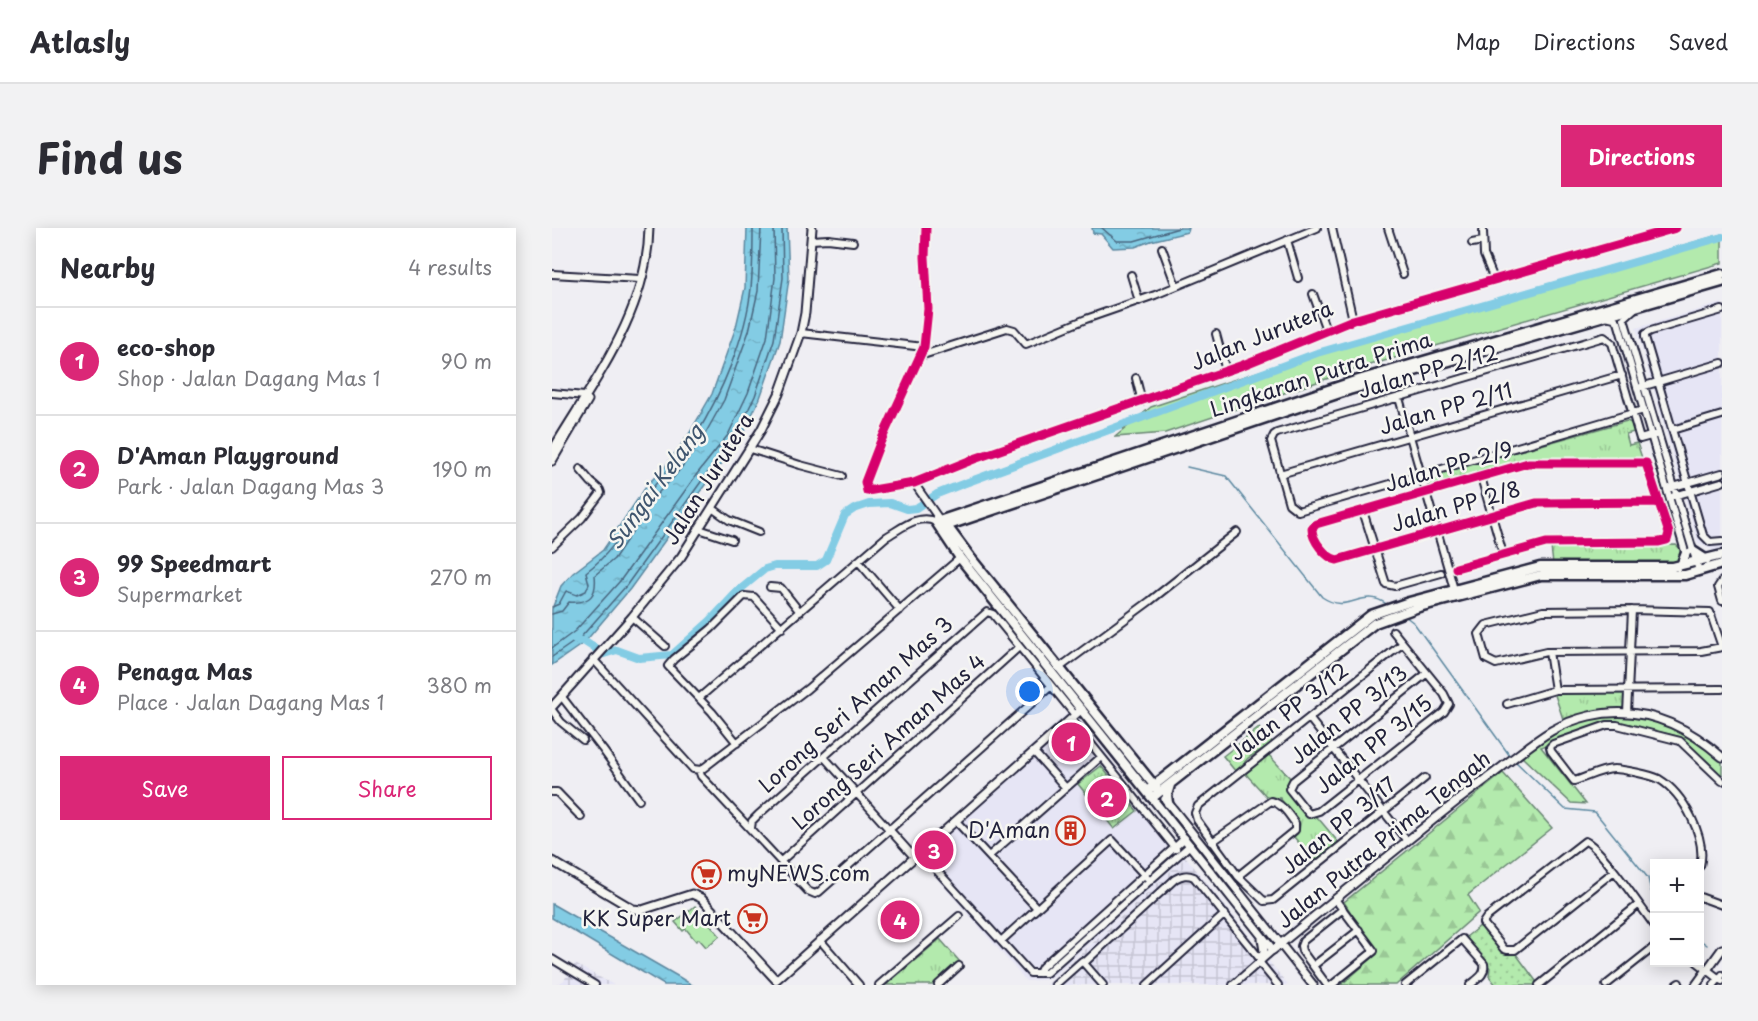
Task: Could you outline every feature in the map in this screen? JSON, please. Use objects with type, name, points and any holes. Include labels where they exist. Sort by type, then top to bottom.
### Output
[{"type":"main road","name":"Lingkaran Putra Prima","points":[[939,520],[1355,381],[1722,274]]},
{"type":"main road","name":"Lingkaran Putra Prima","points":[[939,520],[1349,390],[1722,282]]},
{"type":"main road","points":[[939,520],[960,558],[1076,715],[1153,792]]},
{"type":"main road","points":[[939,520],[1145,774],[1153,792]]},
{"type":"main road","points":[[1678,567],[1689,552],[1707,560]]},
{"type":"main road","points":[[1389,612],[1409,602],[1541,575],[1673,576],[1722,555]]},
{"type":"main road","points":[[1153,792],[1371,615],[1419,607],[1540,567],[1694,568],[1722,564]]},
{"type":"main road","points":[[1145,774],[1168,780]]},
{"type":"main road","points":[[1168,780],[1168,803]]},
{"type":"street","points":[[552,461],[585,396],[622,336],[635,301],[647,253],[649,228]]},
{"type":"street","name":"Jalan Jurutera","points":[[552,709],[661,583],[750,449],[779,394],[801,333],[812,228]]},
{"type":"street","points":[[920,356],[924,347],[928,309],[926,228]]},
{"type":"street","points":[[920,356],[1007,328],[1014,330],[1026,344],[1317,228]]},
{"type":"street","points":[[1332,228],[1353,320]]},
{"type":"street","points":[[1388,228],[1403,274]]},
{"type":"street","name":"Jalan Jurutera","points":[[920,356],[880,443],[865,482],[867,490],[914,483],[974,459],[1226,371],[1353,320],[1676,228]]},
{"type":"street","points":[[1483,231],[1484,255],[1494,279]]},
{"type":"street","points":[[811,240],[828,238],[853,242]]},
{"type":"street","points":[[1287,240],[1298,278]]},
{"type":"street","points":[[1472,243],[1483,241]]},
{"type":"street","points":[[1162,248],[1176,286]]},
{"type":"street","points":[[552,274],[640,279]]},
{"type":"street","points":[[1131,275],[1139,300]]},
{"type":"street","points":[[1313,294],[1326,330]]},
{"type":"street","points":[[1639,306],[1624,318],[1654,435],[1694,568]]},
{"type":"street","points":[[1722,310],[1645,334],[1702,535],[1710,542],[1722,541]]},
{"type":"street","points":[[1603,316],[1614,318],[1618,322],[1641,387],[1644,411],[1654,435]]},
{"type":"street","points":[[801,333],[924,347]]},
{"type":"street","points":[[1216,334],[1226,371]]},
{"type":"street","name":"Jalan PP 2/12","points":[[1280,474],[1272,443],[1272,436],[1277,433],[1600,338],[1607,338],[1612,343],[1622,375]]},
{"type":"street","points":[[1641,387],[1722,363]]},
{"type":"street","points":[[576,415],[602,376],[602,371]]},
{"type":"street","points":[[1622,375],[1640,439],[1654,435]]},
{"type":"street","name":"Jalan PP 2/11","points":[[1280,474],[1622,375]]},
{"type":"street","points":[[1136,378],[1142,402]]},
{"type":"street","points":[[552,393],[585,396]]},
{"type":"street","points":[[1399,398],[1456,594]]},
{"type":"street","points":[[1280,474],[1288,504],[1299,511],[1644,411]]},
{"type":"street","points":[[1672,430],[1722,415]]},
{"type":"street","points":[[552,452],[566,433]]},
{"type":"street","points":[[750,449],[842,476]]},
{"type":"street","name":"Jalan PP 2/9","points":[[1337,560],[1329,558],[1314,538],[1312,531],[1316,524],[1532,462],[1646,463],[1659,502]]},
{"type":"street","points":[[552,547],[582,518],[601,493],[600,489],[580,469]]},
{"type":"street","points":[[1670,488],[1722,473]]},
{"type":"street","points":[[1480,477],[1503,554]]},
{"type":"street","points":[[1672,496],[1722,482]]},
{"type":"street","points":[[914,483],[939,520]]},
{"type":"street","points":[[1456,568],[1546,543],[1664,542],[1669,533],[1659,502]]},
{"type":"street","name":"Jalan PP 2/8","points":[[1337,560],[1536,503],[1659,502]]},
{"type":"street","points":[[712,508],[729,520],[759,532]]},
{"type":"street","points":[[1363,511],[1384,581],[1391,586],[1441,573]]},
{"type":"street","points":[[699,698],[886,537],[921,518],[939,520]]},
{"type":"street","points":[[699,529],[732,540]]},
{"type":"street","points":[[1059,668],[1150,601],[1237,532]]},
{"type":"street","points":[[596,656],[693,769],[699,770],[707,767],[816,682],[960,558]]},
{"type":"street","points":[[859,562],[900,610]]},
{"type":"street","points":[[1722,581],[1718,587],[1722,601]]},
{"type":"street","points":[[770,587],[781,588],[800,612]]},
{"type":"street","points":[[737,743],[668,666],[740,600],[749,595],[782,628]]},
{"type":"street","points":[[1627,714],[1632,610]]},
{"type":"street","points":[[1543,611],[1710,612],[1722,648],[1701,651],[1549,652],[1496,664],[1486,659],[1479,634],[1486,625],[1543,611]]},
{"type":"street","name":"Lorong Seri Aman Mas 3","points":[[751,828],[752,821],[758,815],[984,613],[993,614],[1019,647]]},
{"type":"street","points":[[632,617],[665,646]]},
{"type":"street","points":[[1393,631],[1426,674]]},
{"type":"street","name":"Jalan PP 3/12","points":[[1212,842],[1197,820],[1195,813],[1198,806],[1402,644]]},
{"type":"street","points":[[1019,647],[1050,687],[1076,715],[1101,757],[1179,854]]},
{"type":"street","name":"Lorong Seri Aman Mas 4","points":[[781,861],[1019,647]]},
{"type":"street","points":[[1549,652],[1555,690]]},
{"type":"street","name":"Jalan PP 3/15","points":[[1319,811],[1444,712],[1449,704],[1444,694],[1426,674]]},
{"type":"street","name":"Jalan PP 3/13","points":[[1319,811],[1309,814],[1300,804],[1289,789],[1293,781],[1426,674]]},
{"type":"street","points":[[699,770],[701,776],[808,891],[815,894],[1050,687]]},
{"type":"street","points":[[1508,704],[1555,690],[1722,689]]},
{"type":"street","points":[[562,697],[639,800]]},
{"type":"street","points":[[552,709],[561,722],[584,740]]},
{"type":"street","name":"Jalan Putra Prima Tengah","points":[[1273,950],[1539,737],[1559,725],[1589,716],[1627,714],[1658,717],[1684,730],[1721,755]]},
{"type":"street","points":[[552,861],[633,909],[642,910],[692,894],[701,898],[773,982],[1076,715]]},
{"type":"street","points":[[1309,718],[1407,841]]},
{"type":"street","points":[[1701,859],[1702,854],[1692,816],[1659,780],[1613,769],[1574,781],[1551,752],[1550,747],[1612,724],[1680,741],[1722,781]]},
{"type":"street","points":[[1034,752],[1066,788]]},
{"type":"street","points":[[824,757],[890,830],[917,855],[1030,973],[1046,973],[1150,881],[1179,854],[1187,842]]},
{"type":"street","points":[[989,856],[1101,757]]},
{"type":"street","name":"Jalan PP 3/17","points":[[1238,876],[1264,901],[1273,900],[1425,778]]},
{"type":"street","points":[[552,792],[557,792],[581,817]]},
{"type":"street","points":[[1153,792],[1168,803],[1313,985]]},
{"type":"street","points":[[1153,792],[1187,842],[1273,950],[1233,985]]},
{"type":"street","points":[[1271,801],[1280,803],[1295,823],[1295,830],[1238,876],[1212,842],[1271,801]]},
{"type":"street","points":[[956,821],[1036,908]]},
{"type":"street","points":[[1001,941],[1112,840],[1150,881]]},
{"type":"street","points":[[1613,872],[1515,950],[1504,949],[1483,923],[1585,841],[1613,872],[1650,920]]},
{"type":"street","points":[[1039,974],[1042,967],[1143,874],[1174,848],[1187,842]]},
{"type":"street","points":[[1055,985],[1082,961],[1084,963],[1182,875],[1189,875],[1225,914],[1278,985]]},
{"type":"street","points":[[1704,898],[1722,905]]},
{"type":"street","points":[[1332,985],[1374,951],[1335,899]]},
{"type":"street","points":[[1539,985],[1638,905]]},
{"type":"street","points":[[1327,985],[1302,951],[1301,946],[1303,941],[1343,909]]},
{"type":"street","points":[[1147,985],[1225,914]]},
{"type":"street","points":[[879,985],[959,916]]},
{"type":"street","points":[[1269,930],[1276,934],[1292,935],[1288,942],[1290,956]]},
{"type":"street","points":[[1313,966],[1359,930]]},
{"type":"street","points":[[1260,961],[1264,951],[1262,936]]},
{"type":"street","points":[[1405,985],[1462,939],[1484,964],[1485,969],[1483,974],[1470,985]]},
{"type":"street","points":[[820,940],[859,985]]},
{"type":"street","points":[[1696,985],[1722,949]]},
{"type":"street","points":[[1606,985],[1650,950]]},
{"type":"street","points":[[552,959],[595,985]]},
{"type":"street","points":[[1084,963],[1103,985]]},
{"type":"street","points":[[938,985],[959,966]]},
{"type":"street","points":[[1703,967],[1719,980]]},
{"type":"shaded area","points":[[1722,303],[1722,548],[1714,551],[1698,543],[1636,328]]},
{"type":"shaded area","points":[[1072,709],[1186,857],[1051,979],[1026,981],[914,852]]},
{"type":"shaded area","points":[[1186,857],[1288,985],[1047,985]]},
{"type":"shaded area","points":[[575,964],[614,985],[557,985],[564,980]]},
{"type":"green space","points":[[1722,234],[1722,263],[1353,370],[1165,433],[1115,437],[1151,407],[1345,343]]},
{"type":"green space","points":[[1627,421],[1631,423],[1634,432],[1626,434],[1629,445],[1637,443],[1642,458],[1639,460],[1531,460],[1429,489],[1426,477]]},
{"type":"green space","points":[[1676,545],[1683,551],[1678,564],[1553,564],[1551,547]]},
{"type":"green space","points":[[1626,691],[1625,709],[1597,710],[1563,719],[1554,692]]},
{"type":"green space","points":[[1605,715],[1651,718],[1674,726],[1722,760],[1722,776],[1681,737],[1613,721],[1541,747],[1586,804],[1571,803],[1521,756],[1569,724]]},
{"type":"green space","points":[[1259,728],[1273,743],[1248,758],[1236,772],[1223,756]]},
{"type":"green space","points":[[1267,753],[1291,779],[1288,789],[1310,817],[1318,818],[1339,843],[1315,862],[1294,837],[1299,831],[1300,824],[1280,798],[1267,797],[1242,770]]},
{"type":"green space","points":[[1101,766],[1137,811],[1114,829],[1078,784]]},
{"type":"green space","points":[[1503,773],[1552,828],[1468,895],[1479,912],[1396,985],[1341,985],[1377,954],[1344,902]]},
{"type":"green space","points":[[695,906],[720,936],[706,947],[699,939],[696,941],[686,929],[683,931],[675,922]]},
{"type":"green space","points":[[1481,925],[1500,950],[1516,954],[1536,981],[1535,985],[1496,985],[1489,976],[1490,968],[1466,937]]},
{"type":"green space","points":[[940,939],[960,962],[933,985],[886,985]]},
{"type":"water","name":"Sungai Kelang","points":[[747,228],[787,228],[789,278],[780,341],[760,398],[739,442],[707,482],[630,589],[585,642],[552,665],[552,609],[561,586],[573,573],[603,550],[648,484],[664,468],[689,434],[712,394],[736,327],[745,288]]},
{"type":"water","points":[[1092,228],[1189,228],[1188,232],[1135,247],[1113,248],[1101,234],[1093,233]]},
{"type":"water","points":[[552,904],[692,985],[664,985],[552,918]]},
{"type":"waterway","points":[[575,639],[585,642],[604,654],[617,650],[639,658],[672,655],[710,621],[737,592],[765,569],[775,566],[817,566],[826,560],[845,515],[854,509],[869,504],[890,503],[907,509],[916,508],[937,494],[960,485],[1317,353],[1722,237]]},
{"type":"waterway","points":[[1187,467],[1226,476],[1322,597],[1340,603],[1370,598],[1388,605]]},
{"type":"waterway","points":[[1405,616],[1414,623],[1510,756]]},
{"type":"waterway","points":[[1515,761],[1565,809],[1595,812],[1648,878],[1650,887]]},
{"type":"cycle path","points":[[926,228],[928,309],[924,347],[880,443],[865,482],[867,491],[914,483],[974,459],[1243,365],[1353,320],[1676,228]]},
{"type":"cycle path","points":[[1456,568],[1546,543],[1659,542],[1667,540],[1669,533],[1646,463],[1528,463],[1316,524],[1312,529],[1320,548],[1328,556],[1337,560],[1536,503],[1659,502]]},
{"type":"place","name":"eco-shop","points":[[1071,742]]},
{"type":"place","name":"D'Aman Playground","points":[[1107,798]]},
{"type":"place","name":"D'Aman","points":[[1071,831]]},
{"type":"place","name":"99 Speedmart","points":[[934,850]]},
{"type":"place","name":"myNEWS.com","points":[[706,874]]},
{"type":"place","name":"KK Super Mart","points":[[752,919]]},
{"type":"place","name":"Penaga Mas","points":[[900,920]]}]
